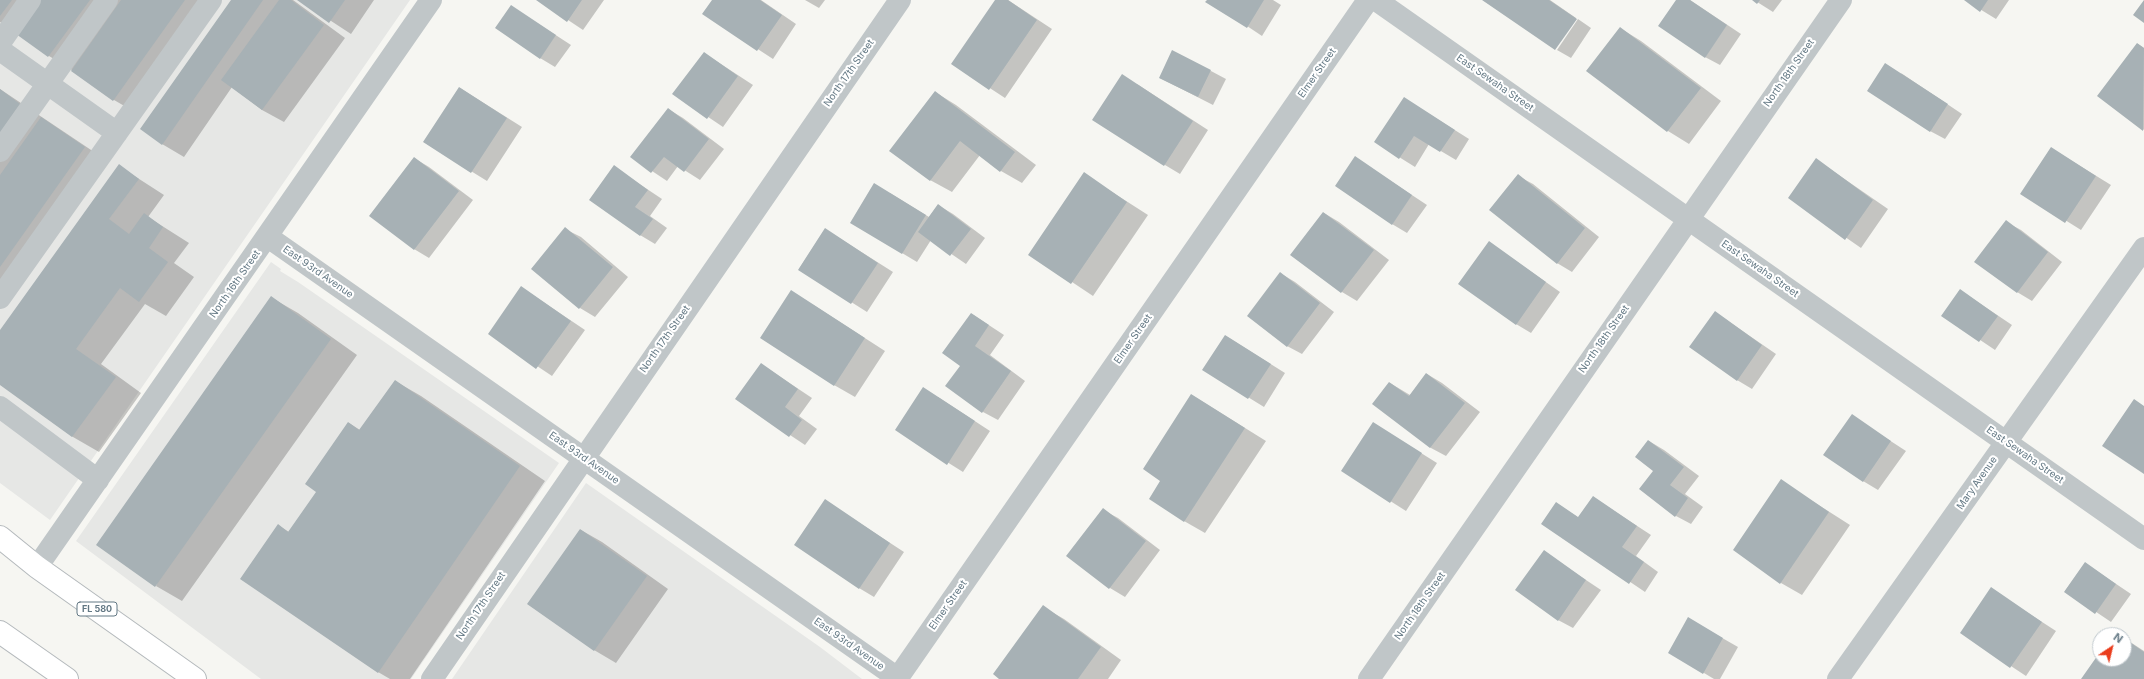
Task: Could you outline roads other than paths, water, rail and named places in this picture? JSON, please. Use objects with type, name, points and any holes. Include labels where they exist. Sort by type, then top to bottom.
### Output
[{"type":"main road","name":"FL 580","points":[[0,537],[37,567],[195,679]]},
{"type":"main road","points":[[0,632],[67,679]]},
{"type":"street","points":[[0,43],[30,0]]},
{"type":"street","points":[[0,152],[107,0]]},
{"type":"street","points":[[0,298],[211,0]]},
{"type":"street","name":"North 16th Street","points":[[37,567],[268,237],[431,0]]},
{"type":"street","name":"North 17th Street","points":[[432,679],[583,457],[900,0]]},
{"type":"street","name":"Elmer Street","points":[[898,679],[1368,0]]},
{"type":"street","name":"East Sewaha Street","points":[[1376,0],[2144,539]]},
{"type":"street","name":"North 18th Street","points":[[1369,679],[1840,0]]},
{"type":"street","points":[[0,50],[117,133]]},
{"type":"street","name":"East 93rd Avenue","points":[[268,237],[898,679]]},
{"type":"street","name":"Mary Avenue","points":[[1838,679],[2144,248]]},
{"type":"street","points":[[0,407],[98,480]]}]
